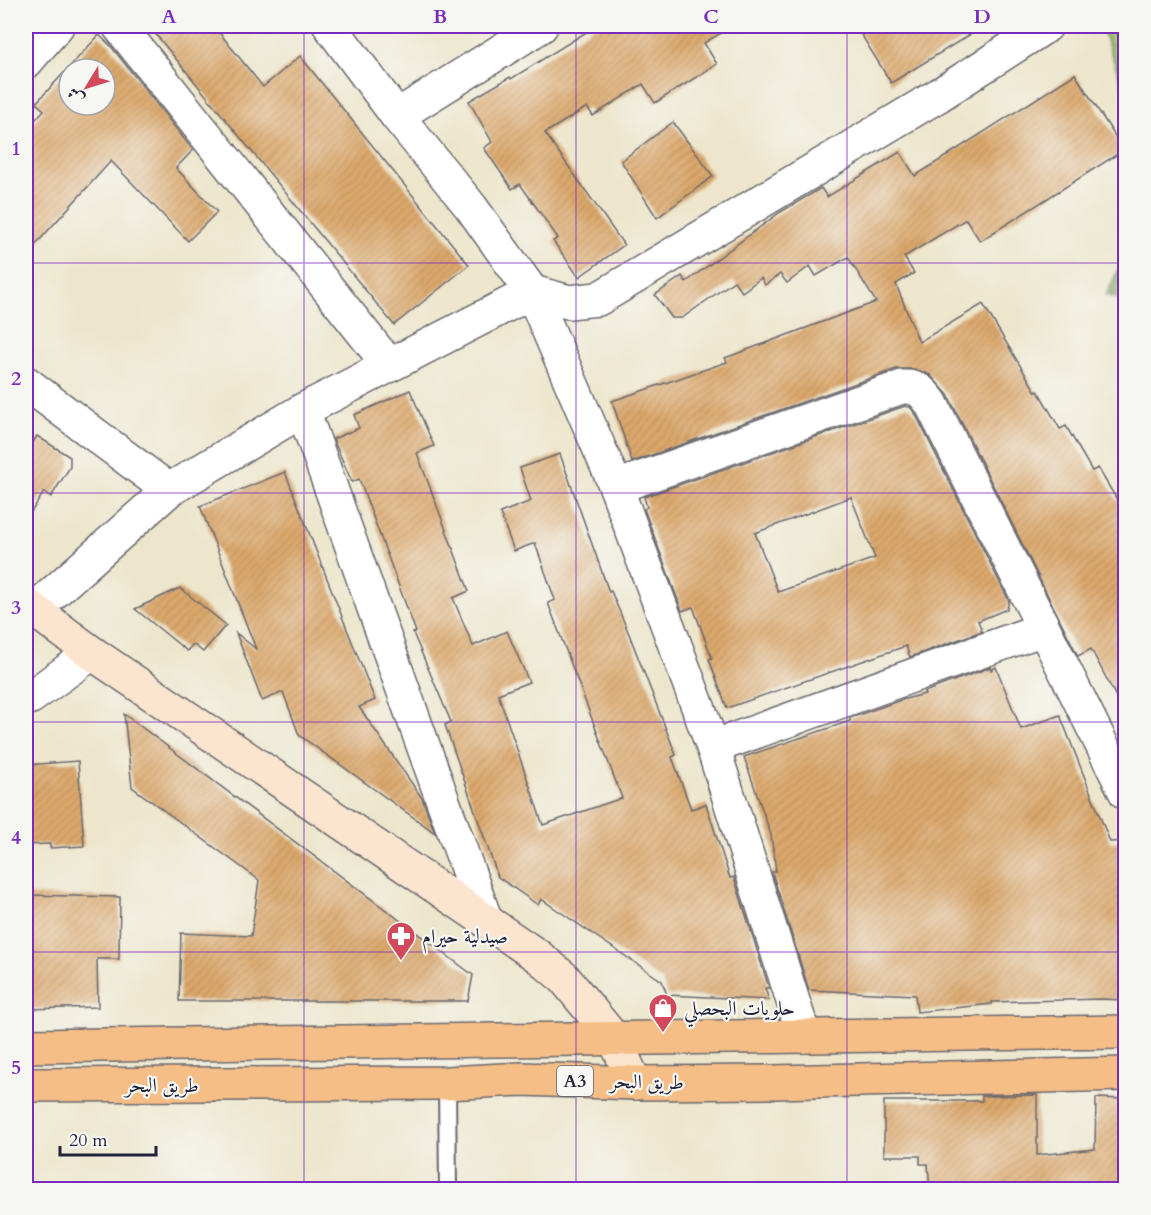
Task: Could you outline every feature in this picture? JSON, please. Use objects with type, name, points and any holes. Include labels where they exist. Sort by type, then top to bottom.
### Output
[{"type":"highway","name":"طريق البحر","points":[[26,1046],[1125,1032]]},
{"type":"highway","name":"طريق البحر","points":[[26,1085],[447,1083],[522,1079],[635,1083],[911,1080],[1125,1074]]},
{"type":"main road","points":[[30,607],[92,653],[539,957],[564,978],[615,1040],[635,1083]]},
{"type":"street","points":[[26,62],[57,26]]},
{"type":"street","points":[[119,26],[389,364]]},
{"type":"street","points":[[330,26],[397,116],[471,207],[532,292],[616,487],[713,747],[804,1036]]},
{"type":"street","points":[[397,116],[541,26]]},
{"type":"street","points":[[30,607],[169,490],[303,410],[532,292],[569,302],[598,299],[939,95],[1046,26]]},
{"type":"street","points":[[26,383],[169,490]]},
{"type":"street","points":[[616,487],[902,387],[913,387],[923,392],[931,403],[1125,793]]},
{"type":"street","points":[[303,410],[486,921]]},
{"type":"street","points":[[713,747],[1043,629]]},
{"type":"street","points":[[26,699],[92,653]]},
{"type":"lane","points":[[447,1083],[448,1190]]},
{"type":"green space","points":[[1101,26],[1125,26],[1125,91]]},
{"type":"green space","points":[[1125,256],[1125,301],[1106,295]]},
{"type":"building","points":[[149,26],[214,26],[263,87],[300,56],[469,265],[394,325]]},
{"type":"building","points":[[596,26],[733,26],[704,43],[717,64],[655,103],[643,84],[593,116],[587,107],[545,133],[624,245],[579,277],[553,241],[558,238],[520,184],[512,189],[484,148],[492,142],[469,101],[510,77],[511,79]]},
{"type":"building","points":[[856,26],[984,26],[891,83]]},
{"type":"building","points":[[99,35],[110,45],[193,150],[176,168],[217,212],[188,241],[111,161],[26,255],[26,130],[44,110],[36,103],[57,80],[57,117],[117,117],[117,57],[79,57]]},
{"type":"building","points":[[1075,74],[1124,150],[980,241],[966,219],[904,257],[914,273],[896,284],[919,342],[983,304],[1060,429],[1066,426],[1092,471],[1098,468],[1125,513],[1125,714],[1091,649],[1078,656],[948,395],[930,375],[914,369],[896,369],[632,462],[612,401],[727,362],[725,358],[876,302],[848,257],[816,276],[810,266],[787,283],[780,274],[765,285],[761,278],[742,292],[734,281],[682,318],[672,318],[655,295],[682,276],[686,282],[779,213],[821,188],[827,197],[900,152],[915,176]]},
{"type":"building","points":[[673,122],[713,176],[657,218],[621,161]]},
{"type":"building","points":[[410,390],[434,446],[417,453],[469,591],[453,598],[473,646],[507,631],[529,682],[498,694],[543,825],[622,798],[548,603],[555,600],[535,543],[514,551],[500,513],[531,501],[520,468],[560,454],[609,592],[611,591],[629,634],[676,755],[672,757],[691,809],[706,804],[730,878],[734,877],[769,988],[765,988],[769,1000],[667,995],[662,981],[541,899],[538,905],[498,877],[445,725],[451,722],[413,633],[416,632],[359,479],[352,482],[333,439],[359,428],[354,415]]},
{"type":"building","points":[[905,406],[910,407],[1009,601],[1007,609],[978,621],[982,631],[910,657],[906,646],[727,708],[693,607],[682,611],[644,509],[647,507],[644,497]],"holes":[[[851,497],[875,558],[778,592],[755,533]]]},
{"type":"building","points":[[37,436],[70,457],[70,467],[51,497],[44,492],[26,520],[26,453]]},
{"type":"building","points":[[285,472],[375,700],[359,707],[422,798],[435,833],[299,735],[283,692],[262,701],[236,633],[256,649],[200,506]]},
{"type":"building","points":[[180,588],[226,625],[203,652],[193,644],[187,651],[135,609]]},
{"type":"building","points":[[991,667],[991,670],[996,667],[1021,729],[1060,715],[1110,842],[1125,841],[1125,1000],[992,1002],[992,1004],[917,1012],[915,995],[809,990],[772,872],[776,871],[771,835],[744,757],[850,721],[850,718],[901,700],[925,694],[924,692]]},
{"type":"building","points":[[124,714],[473,975],[468,1001],[179,1001],[181,933],[251,936],[259,880],[132,787]]},
{"type":"building","points":[[78,761],[84,846],[50,848],[50,844],[26,845],[26,765]]},
{"type":"building","points":[[26,895],[120,897],[119,959],[97,959],[98,1007],[30,1009],[29,966],[26,966]]},
{"type":"building","points":[[1037,1095],[1037,1155],[1095,1149],[1096,1098],[1125,1099],[1125,1189],[930,1190],[928,1164],[920,1164],[920,1156],[884,1156],[884,1101],[982,1101],[982,1096]]},
{"type":"place","name":"صيدلية حيرام","points":[[401,962]]},
{"type":"place","name":"حلويات البحصلي","points":[[663,1034]]}]
